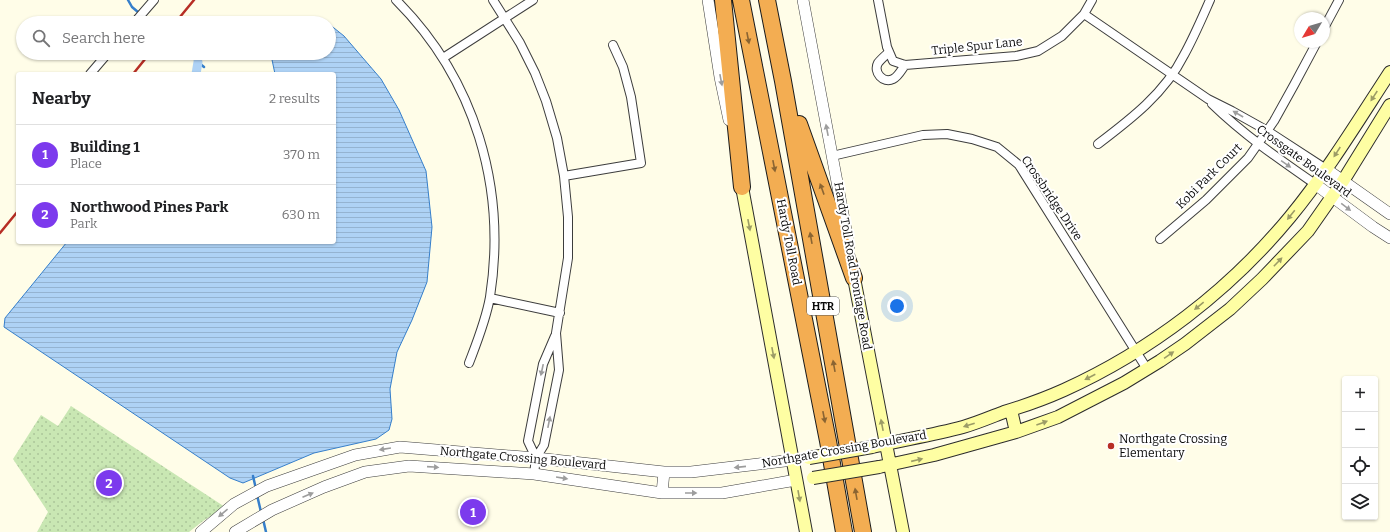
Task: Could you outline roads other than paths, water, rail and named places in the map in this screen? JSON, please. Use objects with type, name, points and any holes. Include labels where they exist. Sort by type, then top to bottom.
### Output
[{"type":"highway","points":[[723,0],[742,187]]},
{"type":"highway","name":"Hardy Toll Road","points":[[741,0],[828,441],[844,532]]},
{"type":"highway","name":"Hardy Toll Road","points":[[767,0],[783,81],[863,532]]},
{"type":"highway","points":[[783,81],[854,278]]},
{"type":"main road","name":"Northgate Crossing Boulevard","points":[[793,460],[872,447],[964,426],[1064,390],[1136,352],[1180,322],[1222,287],[1264,247],[1326,169],[1390,72]]},
{"type":"main road","name":"Northgate Crossing Boulevard","points":[[796,480],[885,466],[934,456],[1016,432],[1058,417],[1147,369],[1208,327],[1262,279],[1308,231],[1343,181],[1390,106]]},
{"type":"main road","points":[[742,187],[806,532]]},
{"type":"main road","points":[[1247,264],[1262,279]]},
{"type":"main road","name":"Hardy Toll Road Frontage Road","points":[[854,278],[886,444],[885,466],[903,532]]},
{"type":"main road","points":[[1011,410],[1016,432]]},
{"type":"street","points":[[396,0],[425,32],[443,58],[468,105],[479,134],[488,168],[494,206],[495,242],[490,298],[481,331],[469,363]]},
{"type":"street","points":[[493,0],[520,43],[535,73],[546,101],[557,138],[564,176],[568,217],[568,258],[560,313],[556,334],[543,364],[528,441],[536,458]]},
{"type":"street","points":[[443,58],[533,0]]},
{"type":"street","points":[[708,0],[720,78],[742,187]]},
{"type":"street","name":"Hardy Toll Road Frontage Road","points":[[803,0],[854,278]]},
{"type":"street","points":[[878,0],[889,52],[878,63],[878,73],[882,78],[888,80],[893,79],[905,65]]},
{"type":"street","name":"Triple Spur Lane","points":[[889,52],[893,61],[905,65],[1016,56],[1038,51],[1062,36],[1084,14],[1092,0]]},
{"type":"street","points":[[1098,144],[1137,114],[1159,92],[1184,56],[1210,0]]},
{"type":"street","points":[[1330,17],[1339,0]]},
{"type":"street","points":[[140,16],[154,1]]},
{"type":"street","name":"Crossgate Boulevard","points":[[1084,14],[1208,99],[1266,130],[1326,169],[1390,214]]},
{"type":"street","points":[[564,176],[641,163],[632,97],[623,67],[613,45]]},
{"type":"street","name":"Kobi Park Court","points":[[1160,239],[1206,200],[1248,158],[1266,130],[1274,121],[1314,48]]},
{"type":"street","points":[[92,72],[102,60]]},
{"type":"street","name":"Crossgate Boulevard","points":[[1208,99],[1228,119],[1257,144],[1390,238]]},
{"type":"street","name":"Crossbridge Drive","points":[[832,156],[923,135],[953,136],[972,139],[997,147],[1018,165],[1147,369]]},
{"type":"street","points":[[490,298],[560,313]]},
{"type":"street","points":[[534,474],[536,458],[544,445],[559,370],[556,334]]},
{"type":"street","name":"Northgate Crossing Boulevard","points":[[201,532],[234,504],[267,486],[355,455],[400,447],[536,458],[664,472],[691,472],[793,460]]},
{"type":"street","name":"Northgate Crossing Boulevard","points":[[235,532],[272,510],[324,487],[365,472],[410,466],[534,474],[662,493],[722,493],[796,480]]},
{"type":"street","points":[[662,493],[664,472]]},
{"type":"water","points":[[336,30],[344,36],[381,79],[399,110],[426,171],[432,227],[427,282],[397,352],[390,389],[392,419],[389,430],[376,439],[314,453],[243,483],[230,478],[4,327],[5,318],[65,244],[336,244],[336,72],[275,72],[272,60],[336,60]]},
{"type":"waterway","points":[[128,0],[132,7],[143,16]]},
{"type":"waterway","points":[[196,60],[204,67]]},
{"type":"waterway","points":[[196,72],[198,62]]},
{"type":"waterway","points":[[253,476],[256,489]]},
{"type":"waterway","points":[[257,495],[261,512]]},
{"type":"waterway","points":[[263,519],[266,532]]},
{"type":"railway","points":[[181,16],[194,0]]},
{"type":"railway","points":[[135,72],[144,60]]},
{"type":"railway","points":[[0,233],[16,213]]},
{"type":"place","name":"Northgate Crossing Elementary","points":[[1111,446]]},
{"type":"place","name":"Northwood Pines Park","points":[[109,483]]},
{"type":"place","name":"Building 1","points":[[473,512]]}]
